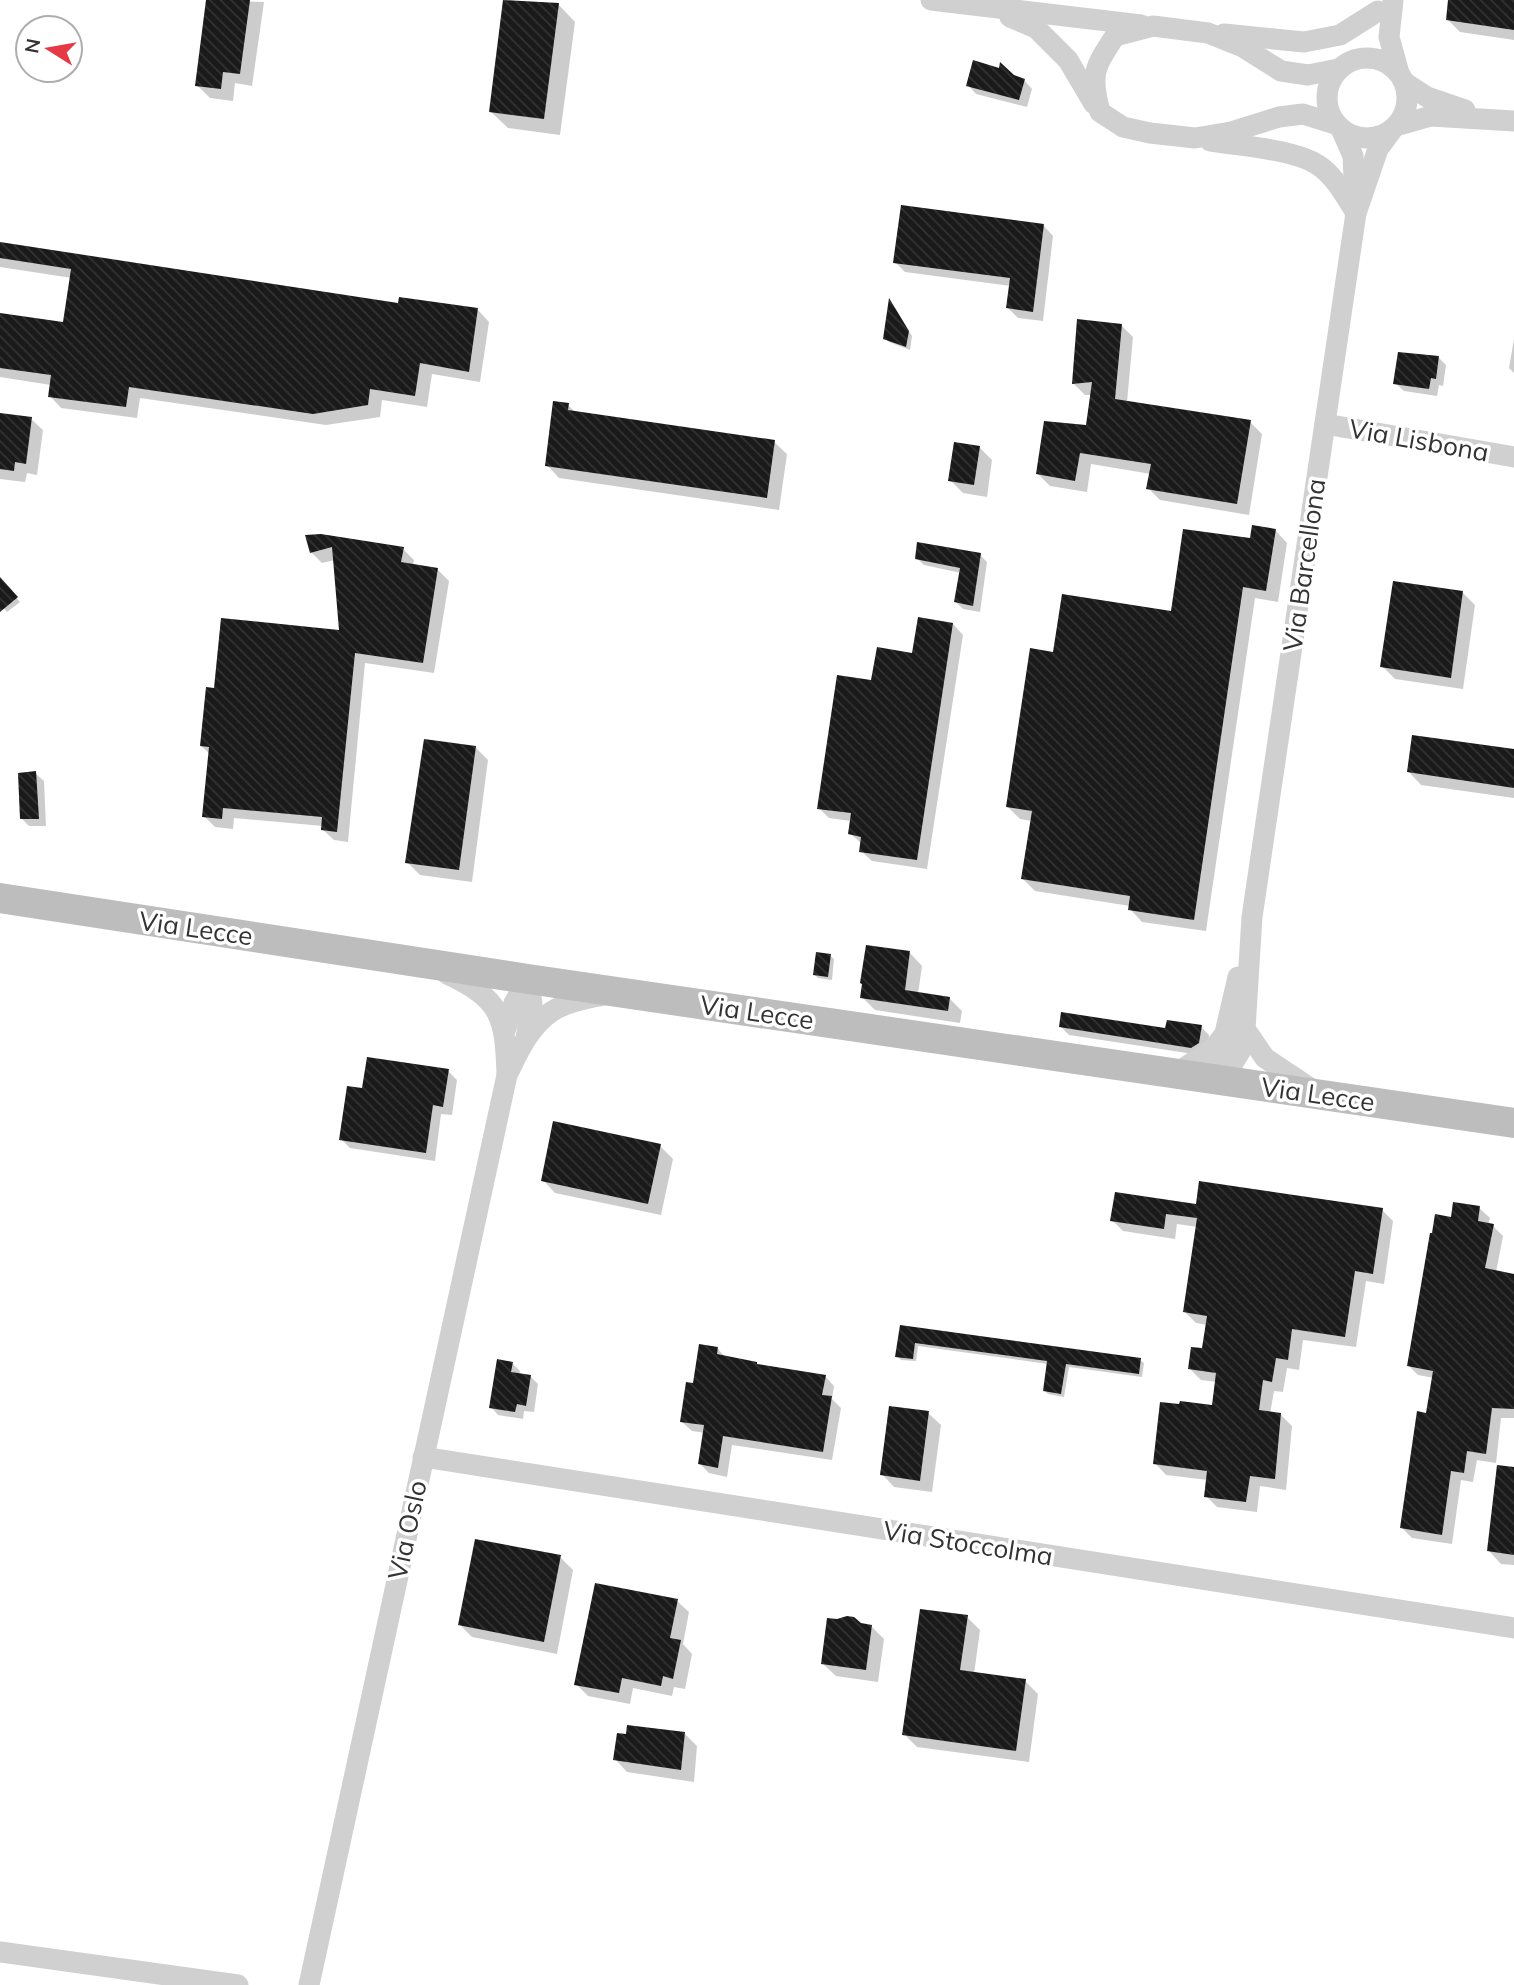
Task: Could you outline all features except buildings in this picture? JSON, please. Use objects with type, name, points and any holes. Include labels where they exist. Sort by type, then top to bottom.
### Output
[{"type":"main road","name":"Via Lecce","points":[[0,898],[528,979],[1514,1123]]},
{"type":"street","points":[[931,0],[1304,42],[1340,35],[1385,4]]},
{"type":"street","points":[[1339,127],[1329,114],[1327,90],[1385,4]]},
{"type":"street","points":[[1385,4],[1389,37],[1406,105],[1403,116],[1394,128]]},
{"type":"street","points":[[985,6],[1036,27],[1068,60],[1100,112],[1123,127],[1295,155],[1319,166],[1345,194],[1356,213]]},
{"type":"street","points":[[1100,112],[1093,85],[1097,64],[1115,36],[1153,26]]},
{"type":"street","points":[[1208,33],[1243,47],[1281,71],[1308,75],[1366,57],[1378,59],[1390,64],[1401,78],[1427,97],[1506,120]]},
{"type":"street","points":[[1195,138],[1231,132],[1279,117],[1303,114],[1339,127],[1354,137],[1367,138],[1380,136],[1394,128],[1431,116],[1506,120]]},
{"type":"street","name":"Via Barcellona","points":[[1339,127],[1353,156],[1356,213]]},
{"type":"street","name":"Via Barcellona","points":[[1222,1082],[1241,1050],[1235,1032],[1356,213],[1378,149],[1394,128]]},
{"type":"street","name":"Via Lisbona","points":[[1325,424],[1514,457]]},
{"type":"street","points":[[419,961],[475,987],[495,1006],[505,1031],[507,1076]]},
{"type":"street","points":[[505,1031],[514,1003],[528,979]]},
{"type":"street","points":[[526,1038],[532,1004],[528,979]]},
{"type":"street","points":[[507,1076],[526,1038],[550,1012],[577,1001],[619,992]]},
{"type":"street","points":[[1175,1074],[1235,1032],[1265,1058],[1319,1094]]},
{"type":"street","name":"Via Oslo","points":[[309,1985],[507,1076]]},
{"type":"street","name":"Via Stoccolma","points":[[423,1457],[1514,1628]]},
{"type":"street","points":[[0,1952],[239,1985]]}]
